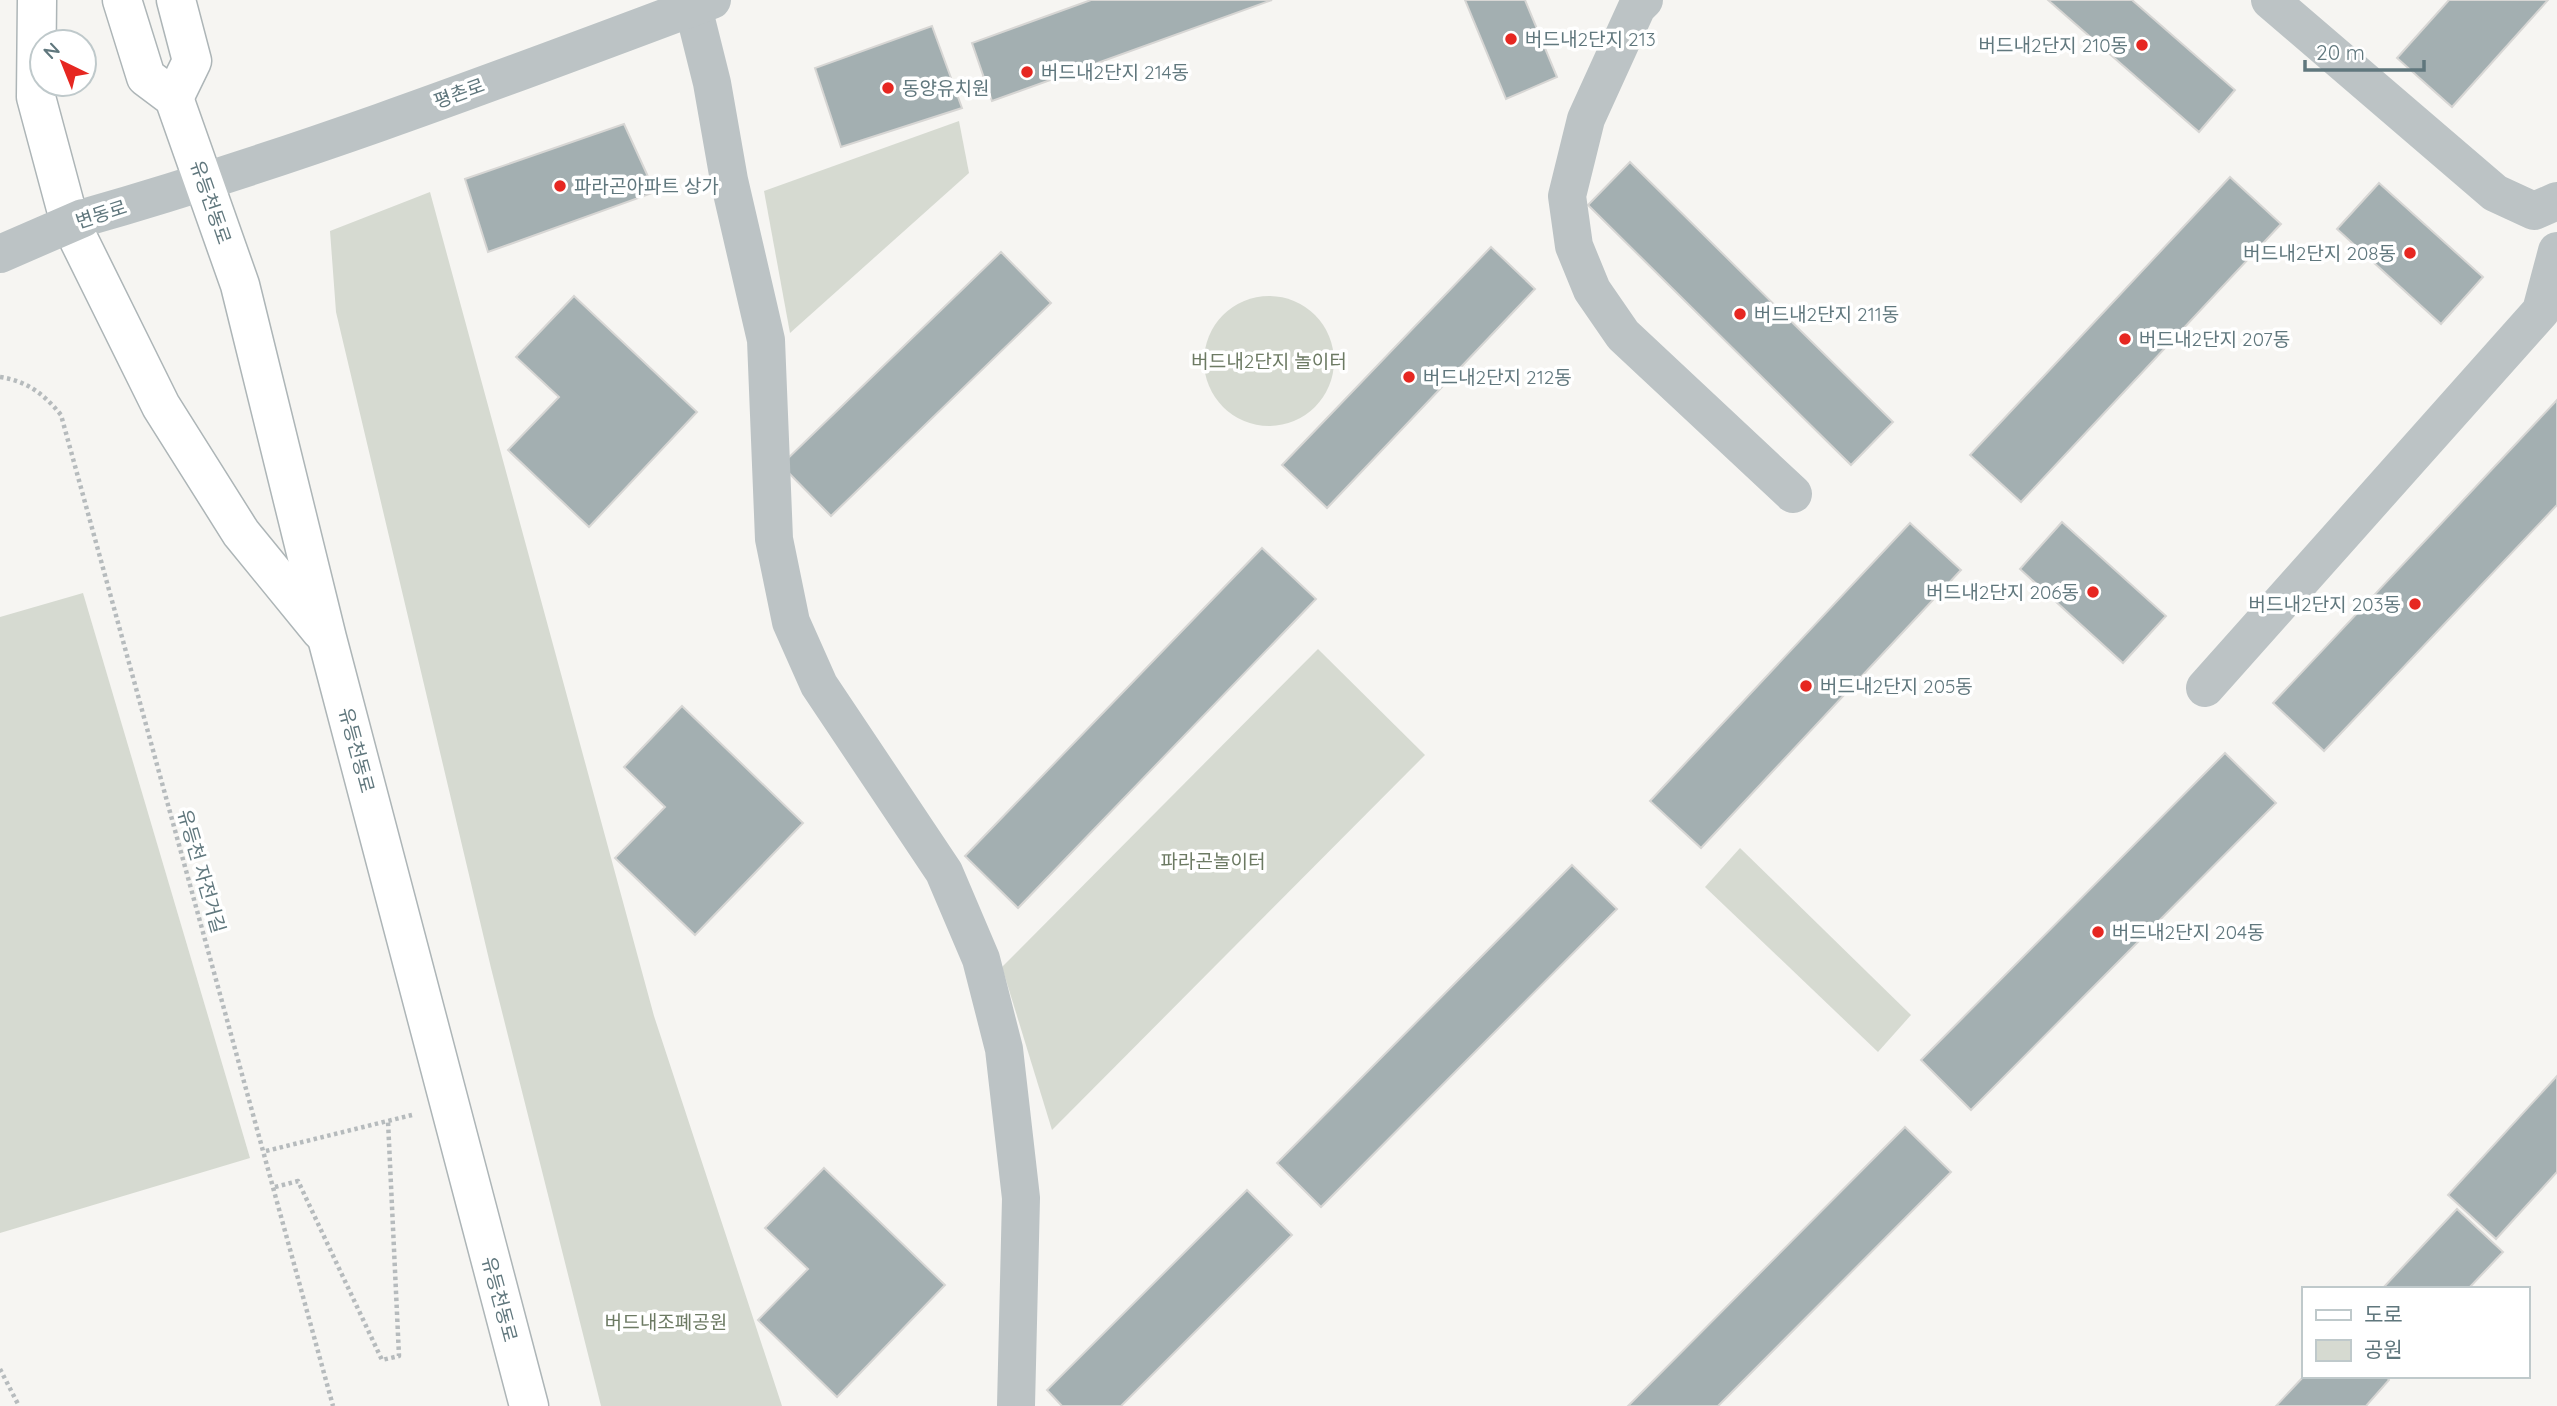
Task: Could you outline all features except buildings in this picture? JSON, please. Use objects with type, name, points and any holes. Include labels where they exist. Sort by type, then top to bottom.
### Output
[{"type":"main road","points":[[37,0],[36,97],[75,233],[161,406],[241,533],[327,638]]},
{"type":"main road","points":[[122,0],[146,77],[174,98],[192,61],[176,0]]},
{"type":"main road","name":"유등천동로","points":[[174,98],[240,285],[327,638],[528,1406]]},
{"type":"street","points":[[1644,0],[1637,7],[1586,119],[1567,197],[1574,247],[1592,290],[1623,335],[1793,494]]},
{"type":"street","points":[[2270,0],[2495,193],[2534,211],[2557,201]]},
{"type":"street","points":[[703,4],[712,83],[729,180],[766,340],[774,538],[791,622],[819,685],[944,872],[981,959],[1003,1049],[1021,1198],[1016,1406]]},
{"type":"street","name":"평촌로","points":[[205,183],[703,4]]},
{"type":"street","name":"변동로","points":[[0,254],[83,218],[205,183]]},
{"type":"street","points":[[2205,688],[2541,311],[2557,251]]},
{"type":"path","name":"유등천 자전거길","points":[[0,377],[19,380],[45,396],[61,415],[275,1186],[333,1406]]},
{"type":"path","points":[[275,1186],[298,1181],[382,1360],[399,1356],[388,1121]]},
{"type":"path","points":[[265,1151],[377,1125]]},
{"type":"path","points":[[0,1369],[19,1406]]},
{"type":"green space","points":[[959,121],[969,173],[790,333],[764,191]]},
{"type":"green space","name":"버드내조폐공원","points":[[430,192],[654,1016],[782,1406],[601,1406],[491,968],[336,312],[330,231]]},
{"type":"green space","name":"버드내2단지 놀이터","points":[[1269,296],[1294,301],[1315,315],[1329,336],[1334,361],[1329,386],[1315,407],[1294,421],[1269,426],[1244,421],[1223,407],[1209,386],[1204,361],[1209,336],[1223,315],[1244,301]]},
{"type":"green space","points":[[83,593],[250,1158],[0,1233],[0,617]]},
{"type":"green space","name":"파라곤놀이터","points":[[1318,649],[1425,755],[1052,1130],[1002,967]]},
{"type":"green space","points":[[1740,848],[1911,1015],[1878,1052],[1705,887]]},
{"type":"place","name":"버드내2단지 213","points":[[1511,39]]},
{"type":"place","name":"버드내2단지 210동","points":[[2142,45]]},
{"type":"place","name":"버드내2단지 214동","points":[[1027,72]]},
{"type":"place","name":"동양유치원","points":[[888,88]]},
{"type":"place","name":"파라곤아파트 상가","points":[[560,186]]},
{"type":"place","name":"버드내2단지 208동","points":[[2410,253]]},
{"type":"place","name":"버드내2단지 211동","points":[[1740,314]]},
{"type":"place","name":"버드내2단지 207동","points":[[2125,339]]},
{"type":"place","name":"버드내2단지 212동","points":[[1409,377]]},
{"type":"place","name":"버드내2단지 206동","points":[[2093,592]]},
{"type":"place","name":"버드내2단지 203동","points":[[2415,604]]},
{"type":"place","name":"버드내2단지 205동","points":[[1806,686]]},
{"type":"place","name":"버드내2단지 204동","points":[[2098,932]]}]
